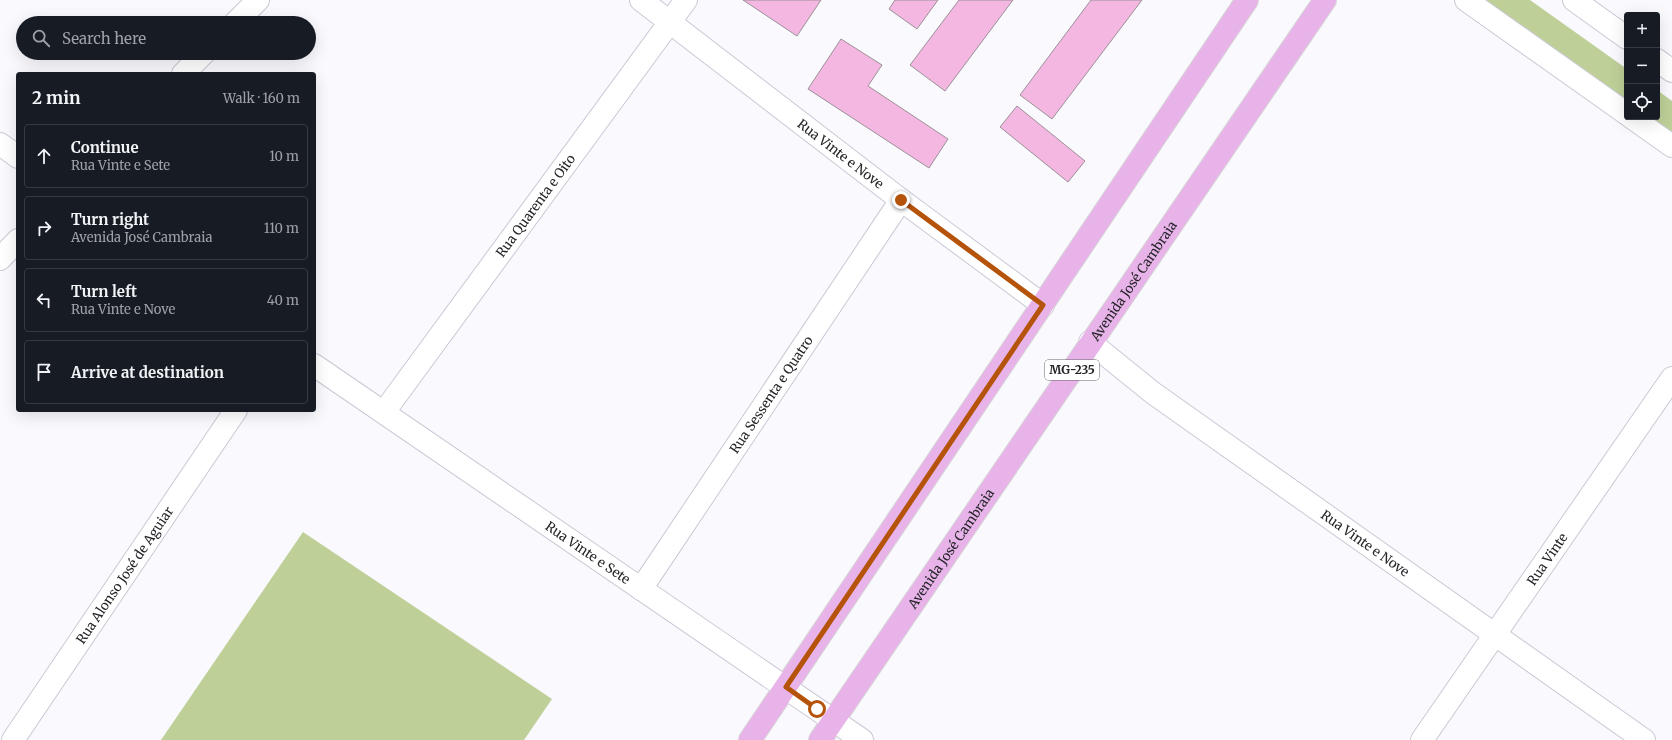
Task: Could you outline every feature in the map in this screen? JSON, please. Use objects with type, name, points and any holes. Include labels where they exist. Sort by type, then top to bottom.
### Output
[{"type":"main road","points":[[750,740],[1247,0]]},
{"type":"main road","name":"Avenida José Cambraia","points":[[820,740],[1090,342],[1325,0]]},
{"type":"street","points":[[242,16],[258,0]]},
{"type":"street","name":"Rua Vinte e Nove","points":[[641,0],[901,200],[1043,305]]},
{"type":"street","name":"Rua Quarenta e Oito","points":[[384,412],[671,23],[686,0]]},
{"type":"street","points":[[1466,0],[1624,112]]},
{"type":"street","points":[[1574,0],[1624,36]]},
{"type":"street","points":[[185,72],[197,60]]},
{"type":"street","points":[[1660,62],[1672,71]]},
{"type":"street","points":[[1635,120],[1672,146]]},
{"type":"street","points":[[0,144],[16,156]]},
{"type":"street","name":"Rua Sessenta e Quatro","points":[[641,589],[901,200]]},
{"type":"street","points":[[0,259],[16,242]]},
{"type":"street","name":"Rua Vinte e Nove","points":[[1090,342],[1153,393],[1644,740]]},
{"type":"street","name":"Rua Vinte e Sete","points":[[316,366],[862,740]]},
{"type":"street","name":"Rua Vinte","points":[[1422,740],[1672,378]]},
{"type":"street","name":"Rua Alonso José de Aguiar","points":[[13,740],[235,412]]},
{"type":"green space","points":[[1484,0],[1530,0],[1624,67],[1624,99]]},
{"type":"green space","points":[[1660,92],[1672,101],[1672,132],[1654,120],[1660,120]]},
{"type":"green space","points":[[303,532],[552,699],[524,740],[161,740]]},
{"type":"building","points":[[743,0],[821,0],[797,36]]},
{"type":"building","points":[[895,0],[938,0],[917,29],[889,9]]},
{"type":"building","points":[[959,0],[1013,0],[945,91],[910,65]]},
{"type":"building","points":[[1091,0],[1142,0],[1052,119],[1020,95]]},
{"type":"building","points":[[841,39],[882,65],[868,86],[948,139],[929,168],[808,89]]},
{"type":"building","points":[[1017,106],[1085,161],[1068,182],[1000,127]]},
{"type":"route","points":[[817,709],[786,687],[1043,305],[901,200]]}]
